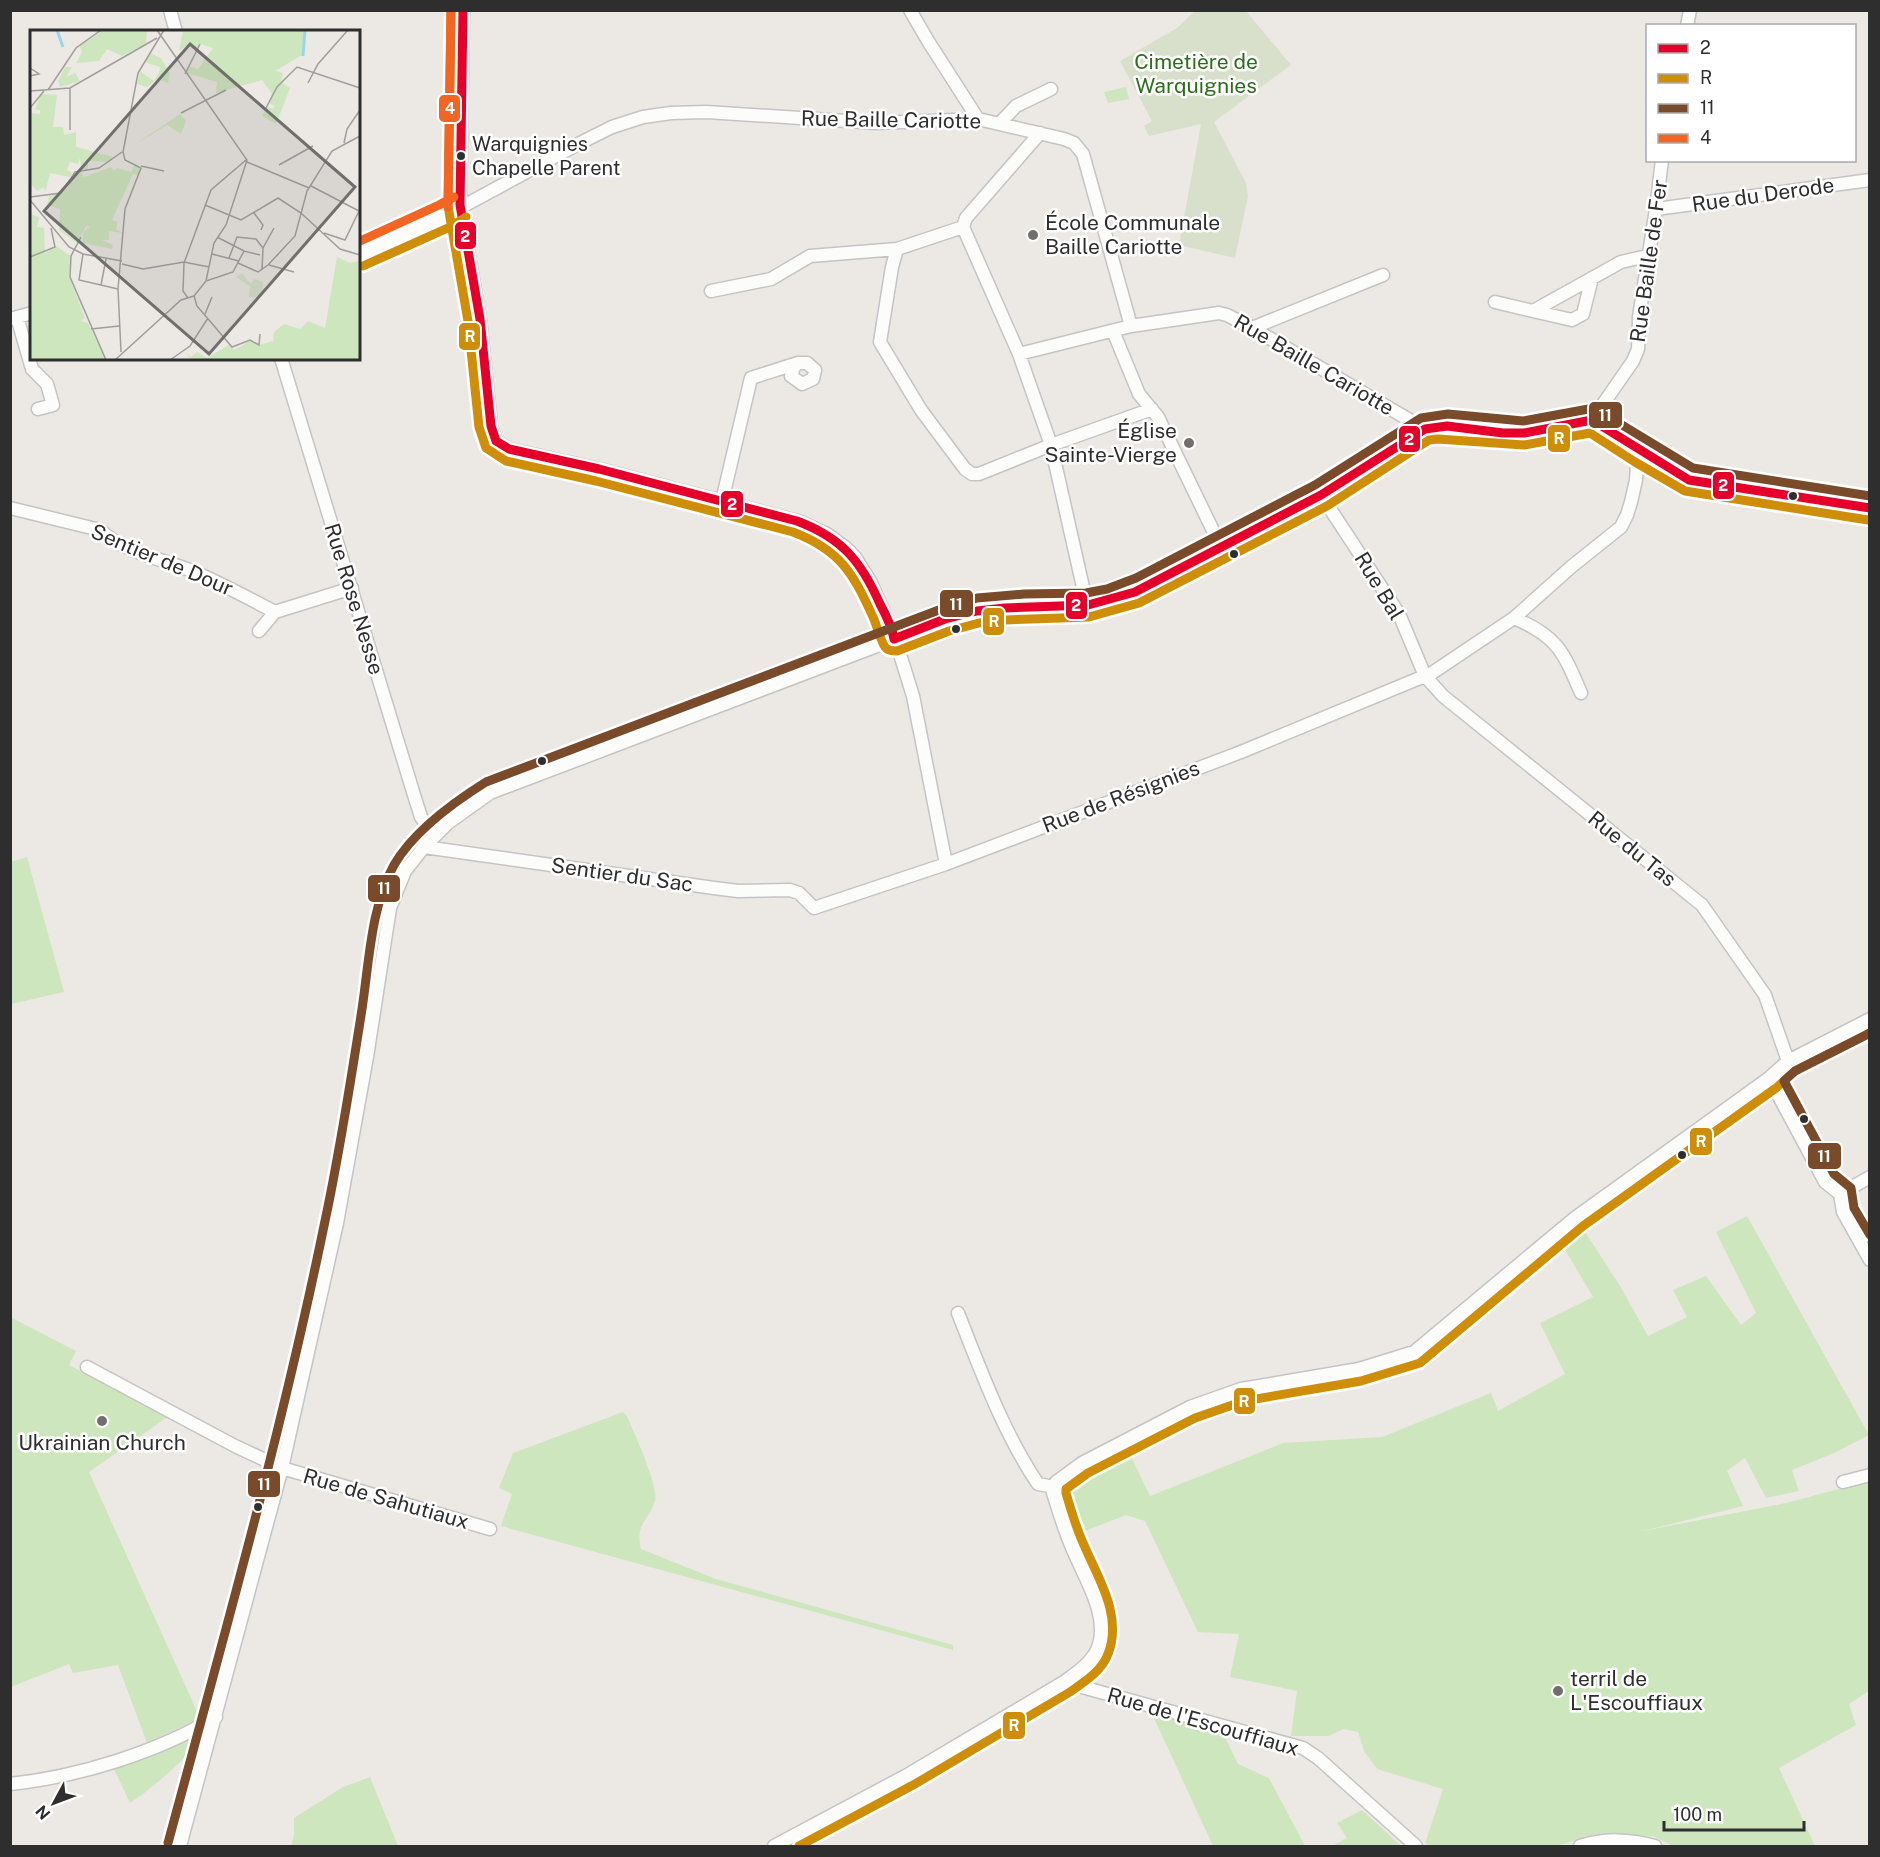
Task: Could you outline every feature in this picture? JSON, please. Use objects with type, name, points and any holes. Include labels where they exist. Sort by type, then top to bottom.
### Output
[{"type":"street","points":[[171,10],[176,30]]},
{"type":"street","points":[[463,10],[460,207],[480,319],[491,426],[496,441],[506,448],[521,452],[602,469],[801,522],[822,531],[851,553],[865,571],[893,632],[911,687],[946,864]]},
{"type":"street","points":[[910,10],[978,119]]},
{"type":"street","points":[[1000,123],[1016,106],[1051,88]]},
{"type":"street","name":"Rue Baille Cariotte","points":[[360,254],[445,216],[612,127],[643,117],[670,113],[706,112],[877,123],[978,119],[1074,143],[1083,154],[1131,326],[1219,313],[1252,328],[1425,429]]},
{"type":"street","points":[[1040,133],[966,218],[963,227],[1019,354],[1051,445],[1087,605]]},
{"type":"street","name":"Rue Baille de Fer","points":[[1592,420],[1633,361],[1638,349],[1639,317],[1662,162]]},
{"type":"street","name":"Rue du Derode","points":[[1656,209],[1869,180]]},
{"type":"street","points":[[711,291],[771,279],[810,256],[897,249],[963,227]]},
{"type":"street","points":[[897,249],[880,342],[921,410],[965,469],[972,474],[979,474],[1051,445],[1152,409]]},
{"type":"street","points":[[1533,311],[1621,262],[1647,256]]},
{"type":"street","points":[[1252,328],[1383,275]]},
{"type":"street","points":[[1495,302],[1572,320],[1583,314],[1592,278]]},
{"type":"street","points":[[30,314],[14,318],[32,369],[47,384],[55,410],[38,409]]},
{"type":"street","points":[[1019,354],[1131,326]]},
{"type":"street","points":[[1113,331],[1139,394],[1158,417],[1221,547]]},
{"type":"street","name":"Rue Rose Nesse","points":[[282,360],[421,817],[435,836]]},
{"type":"street","points":[[722,501],[751,378],[798,363]]},
{"type":"street","points":[[180,1846],[282,1468],[337,1223],[368,1057],[390,908],[405,871],[424,847],[467,808],[490,793],[956,616],[978,610],[1024,606],[1087,605],[1110,601],[1141,589],[1321,495],[1425,429],[1436,426],[1515,433],[1554,429],[1592,420],[1641,453],[1689,480],[1869,508]]},
{"type":"street","points":[[1581,693],[1569,663],[1554,643],[1537,628],[1514,618],[1571,567],[1621,527],[1631,502],[1641,453]]},
{"type":"street","name":"Rue Bal","points":[[1321,495],[1399,614],[1429,674]]},
{"type":"street","name":"Sentier de Dour","points":[[10,508],[100,530],[108,537],[142,554],[205,577],[275,612]]},
{"type":"street","points":[[259,631],[275,612],[352,588]]},
{"type":"street","name":"Rue de Résignies","points":[[814,908],[946,864],[1241,752],[1429,674],[1514,618]]},
{"type":"street","name":"Rue du Tas","points":[[1429,674],[1443,696],[1702,905],[1765,995],[1788,1061]]},
{"type":"street","name":"Sentier du Sac","points":[[424,847],[738,891],[790,890],[799,893],[814,908]]},
{"type":"street","points":[[774,1846],[909,1774],[1064,1682],[1080,1671],[1093,1657],[1098,1648],[1100,1616],[1053,1493],[1060,1478],[1082,1463],[1190,1407],[1241,1389],[1359,1369],[1414,1352],[1576,1217],[1769,1078],[1788,1061],[1869,1019]]},
{"type":"street","points":[[1769,1078],[1826,1182],[1840,1194],[1843,1212],[1869,1260]]},
{"type":"street","points":[[1840,1194],[1869,1177]]},
{"type":"street","points":[[958,1313],[1015,1445],[1038,1484],[1054,1487]]},
{"type":"street","name":"Rue de Sahutiaux","points":[[87,1367],[235,1446],[282,1468],[490,1529]]},
{"type":"street","points":[[1843,1482],[1869,1475]]},
{"type":"street","name":"Rue de l'Escouffiaux","points":[[1064,1682],[1303,1748],[1318,1758],[1416,1846]]},
{"type":"street","points":[[10,1784],[76,1773],[121,1759],[159,1744],[216,1716]]},
{"type":"street","points":[[1580,1846],[1598,1840],[1617,1839],[1655,1846]]},
{"type":"green space","name":"Cimetière de Warquignies","points":[[1195,11],[1246,11],[1291,65],[1214,122],[1246,183],[1248,196],[1235,258],[1179,245],[1201,124],[1149,136],[1144,126],[1152,121],[1120,61],[1177,28]]},
{"type":"green space","points":[[1126,87],[1129,99],[1108,103],[1104,92]]},
{"type":"green space","points":[[27,857],[64,992],[11,1004],[11,862]]},
{"type":"green space","points":[[1747,1216],[1869,1435],[1834,1453],[1792,1470],[1799,1491],[1766,1498],[1745,1458],[1727,1471],[1743,1506],[1643,1531],[1786,1503],[1869,1481],[1869,1691],[1849,1704],[1856,1725],[1779,1768],[1815,1846],[1673,1846],[1653,1836],[1640,1838],[1614,1833],[1595,1834],[1557,1846],[1429,1846],[1425,1843],[1443,1789],[1377,1769],[1364,1751],[1358,1732],[1343,1729],[1329,1736],[1291,1736],[1297,1691],[1230,1677],[1239,1634],[1198,1632],[1145,1521],[1126,1515],[1075,1535],[1065,1507],[1067,1492],[1072,1483],[1088,1468],[1127,1448],[1150,1496],[1283,1443],[1382,1437],[1491,1393],[1498,1411],[1565,1374],[1540,1323],[1593,1297],[1561,1243],[1582,1227],[1620,1286],[1648,1336],[1687,1317],[1673,1290],[1706,1276],[1741,1325],[1756,1313],[1716,1232]]},
{"type":"green space","points":[[10,1317],[76,1351],[69,1365],[169,1416],[89,1472],[200,1718],[147,1743],[118,1665],[73,1673],[69,1664],[11,1687]]},
{"type":"green space","points":[[623,1412],[627,1416],[645,1459],[655,1494],[655,1501],[641,1528],[641,1549],[716,1579],[953,1645],[953,1650],[501,1526],[512,1494],[499,1488],[513,1453]]},
{"type":"green space","points":[[1153,1716],[1221,1729],[1238,1764],[1269,1778],[1305,1846],[1213,1846]]},
{"type":"green space","points":[[196,1730],[203,1733],[191,1751],[160,1781],[130,1803],[112,1765]]},
{"type":"green space","points":[[370,1777],[398,1846],[291,1846],[294,1835],[294,1818],[343,1787]]},
{"type":"green space","points":[[1362,1810],[1401,1846],[1332,1846],[1347,1838],[1337,1823]]},
{"type":"transit line","name":"R","points":[[451,10],[448,206],[468,321],[479,427],[486,448],[506,461],[596,481],[793,532],[809,539],[834,555],[851,576],[873,617],[883,645],[889,650],[897,651],[949,631],[979,623],[1089,617],[1139,603],[1327,506],[1429,440],[1524,445],[1590,433],[1685,491],[1868,520]]},
{"type":"transit line","name":"4","points":[[448,207],[451,10]]},
{"type":"transit line","name":"2","points":[[463,10],[460,205],[480,319],[491,426],[496,441],[509,449],[599,469],[797,521],[813,528],[838,543],[857,563],[887,617],[894,639]]},
{"type":"transit line","name":"4","points":[[360,241],[454,197]]},
{"type":"transit line","name":"R","points":[[363,266],[450,227],[466,217]]},
{"type":"transit line","name":"11","points":[[168,1843],[251,1533],[308,1300],[340,1142],[372,935],[380,898],[386,881],[402,853],[448,808],[486,782],[952,605],[977,598],[1024,594],[1086,593],[1107,589],[1136,578],[1315,485],[1421,418],[1448,414],[1523,421],[1594,408],[1693,468],[1870,496]]},
{"type":"transit line","name":"2","points":[[1592,420],[1689,480],[1870,508]]},
{"type":"transit line","name":"2","points":[[894,639],[945,619],[977,611],[1088,605],[1135,592],[1321,495],[1425,429],[1447,426],[1503,433],[1524,433],[1592,420]]},
{"type":"transit line","name":"R","points":[[799,1846],[915,1784],[1070,1692],[1102,1666],[1112,1640],[1111,1612],[1102,1584],[1076,1526],[1066,1489],[1088,1473],[1195,1418],[1244,1401],[1361,1381],[1420,1363],[1583,1226],[1776,1088],[1795,1071],[1870,1033]]},
{"type":"transit line","name":"11","points":[[1870,1033],[1795,1071],[1784,1081],[1834,1174],[1851,1188],[1854,1208],[1870,1235]]},
{"type":"place","name":"Warquignies Chapelle Parent","points":[[461,156]]},
{"type":"place","name":"École Communale Baille Cariotte","points":[[1033,235]]},
{"type":"place","name":"Église Sainte-Vierge","points":[[1189,443]]},
{"type":"place","name":"Ukrainian Church","points":[[102,1421]]},
{"type":"place","name":"terril de L'Escouffiaux","points":[[1558,1691]]}]
